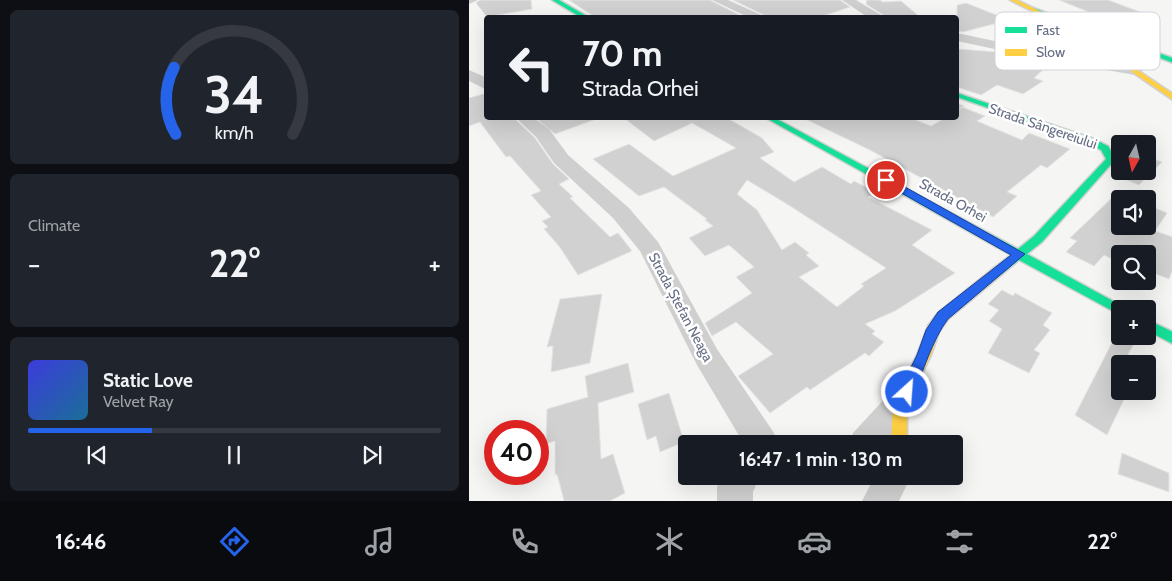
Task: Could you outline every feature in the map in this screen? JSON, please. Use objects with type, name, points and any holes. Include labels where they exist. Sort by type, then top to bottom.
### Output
[{"type":"street","points":[[555,0],[582,15]]},
{"type":"street","points":[[718,0],[756,15]]},
{"type":"street","points":[[848,0],[874,15]]},
{"type":"street","points":[[1013,0],[1043,12]]},
{"type":"street","points":[[1035,9],[1040,12]]},
{"type":"street","points":[[959,37],[995,45]]},
{"type":"street","points":[[1160,56],[1172,61]]},
{"type":"street","points":[[1135,70],[1172,98]]},
{"type":"street","points":[[469,76],[484,84]]},
{"type":"street","name":"Strada Sângereiului","points":[[959,96],[999,112],[1091,141],[1105,148],[1109,153],[1111,159],[1108,165],[1055,223],[1019,254]]},
{"type":"street","name":"Strada Ștefan Neaga","points":[[527,120],[543,133],[561,159],[621,213],[651,248],[703,350],[756,435]]},
{"type":"street","name":"Strada Orhei","points":[[774,120],[1111,305]]},
{"type":"street","points":[[875,435],[900,404],[917,372],[933,330],[943,316],[1019,254]]},
{"type":"street","points":[[1156,330],[1172,339]]},
{"type":"street","points":[[899,435],[900,404]]},
{"type":"street","points":[[735,501],[736,485]]},
{"type":"street","points":[[880,501],[889,485]]},
{"type":"building","points":[[480,0],[531,0],[532,9],[498,15],[485,15],[476,3]]},
{"type":"building","points":[[569,0],[710,0],[739,15],[592,15]]},
{"type":"building","points":[[733,0],[840,0],[850,7],[826,15],[764,15]]},
{"type":"building","points":[[867,0],[883,2],[901,1],[917,15],[883,15],[866,4]]},
{"type":"building","points":[[1059,0],[1108,0],[1140,12],[1088,12]]},
{"type":"building","points":[[966,3],[995,14],[995,24],[959,31],[957,5]]},
{"type":"building","points":[[959,49],[995,52],[995,70],[1043,70],[1034,78],[1043,81],[1023,94],[997,85],[981,95],[959,88]]},
{"type":"building","points":[[484,94],[484,120],[516,120],[535,138],[553,164],[569,179],[559,184],[573,197],[570,198],[610,237],[618,233],[632,251],[578,275],[559,246],[544,229],[548,227],[542,221],[551,217],[531,195],[541,191],[510,156],[506,157],[480,122],[469,126],[469,98]]},
{"type":"building","points":[[959,104],[964,106],[962,107],[985,116],[977,121],[1022,140],[1029,133],[1070,149],[1047,168],[1041,165],[1007,192],[1017,196],[993,217],[870,150],[807,120],[916,120],[931,126],[942,120],[959,120]]},
{"type":"building","points":[[538,120],[593,120],[555,134]]},
{"type":"building","points":[[627,120],[730,120],[762,138],[774,152],[760,158],[794,182],[822,167],[851,184],[854,181],[875,192],[868,197],[932,230],[912,245],[955,273],[895,311],[865,324],[875,331],[872,334],[884,342],[869,356],[865,353],[810,390],[807,387],[770,413],[738,376],[773,354],[736,322],[712,336],[705,323],[752,293],[736,277],[754,267],[729,245],[705,256],[689,238],[713,226],[705,220],[707,219],[664,187],[639,196],[593,159],[629,144],[673,176],[736,148],[692,123],[654,141]],"holes":[[[747,180],[886,268],[861,284],[864,286],[837,307],[799,277],[819,266],[806,255],[809,253],[795,242],[782,250],[757,210],[737,194]]]},
{"type":"building","points":[[1157,160],[1162,162],[1157,167]]},
{"type":"building","points":[[1127,180],[1144,180],[1139,185]]},
{"type":"building","points":[[1111,199],[1111,235],[1156,235],[1156,231],[1173,237],[1173,269],[1169,279],[1156,274],[1156,245],[1111,245],[1111,258],[1104,255],[1094,266],[1066,252],[1077,241],[1070,238]]},
{"type":"building","points":[[1156,208],[1167,213],[1156,230]]},
{"type":"building","points":[[1002,290],[1013,296],[1015,293],[1052,313],[1043,325],[1050,330],[1034,350],[1040,353],[1029,373],[988,353],[1002,329],[989,321],[999,310],[988,304]]},
{"type":"building","points":[[602,294],[590,363],[551,372],[553,346],[547,347],[560,299]]},
{"type":"building","points":[[1111,345],[1133,345],[1128,354],[1130,355],[1111,355],[1111,400],[1124,400],[1107,435],[1075,415]]},
{"type":"building","points":[[628,363],[634,392],[598,403],[601,459],[613,454],[625,493],[610,501],[564,501],[557,474],[555,475],[555,441],[549,443],[547,409],[588,397],[585,376]]},
{"type":"building","points":[[669,393],[682,435],[678,435],[678,444],[660,452],[656,436],[647,440],[638,404]]},
{"type":"building","points":[[1122,453],[1169,473],[1169,492],[1118,474]]},
{"type":"traffic: fast","points":[[555,0],[582,15]]},
{"type":"traffic: fast","points":[[1035,9],[1043,12]]},
{"type":"traffic: fast","points":[[1160,56],[1173,61]]},
{"type":"traffic: fast","points":[[959,96],[1091,141],[1105,148],[1111,159],[1038,239],[998,271]]},
{"type":"traffic: fast","points":[[774,120],[1111,305]]},
{"type":"traffic: fast","points":[[1156,329],[1173,339]]},
{"type":"traffic: slow","points":[[1013,0],[1037,12]]},
{"type":"traffic: slow","points":[[1132,70],[1173,98]]},
{"type":"traffic: slow","points":[[899,435],[900,404],[924,355],[933,330],[943,316],[998,271]]},
{"type":"route","points":[[886,180],[1019,254],[943,316],[933,330],[907,392]]}]
